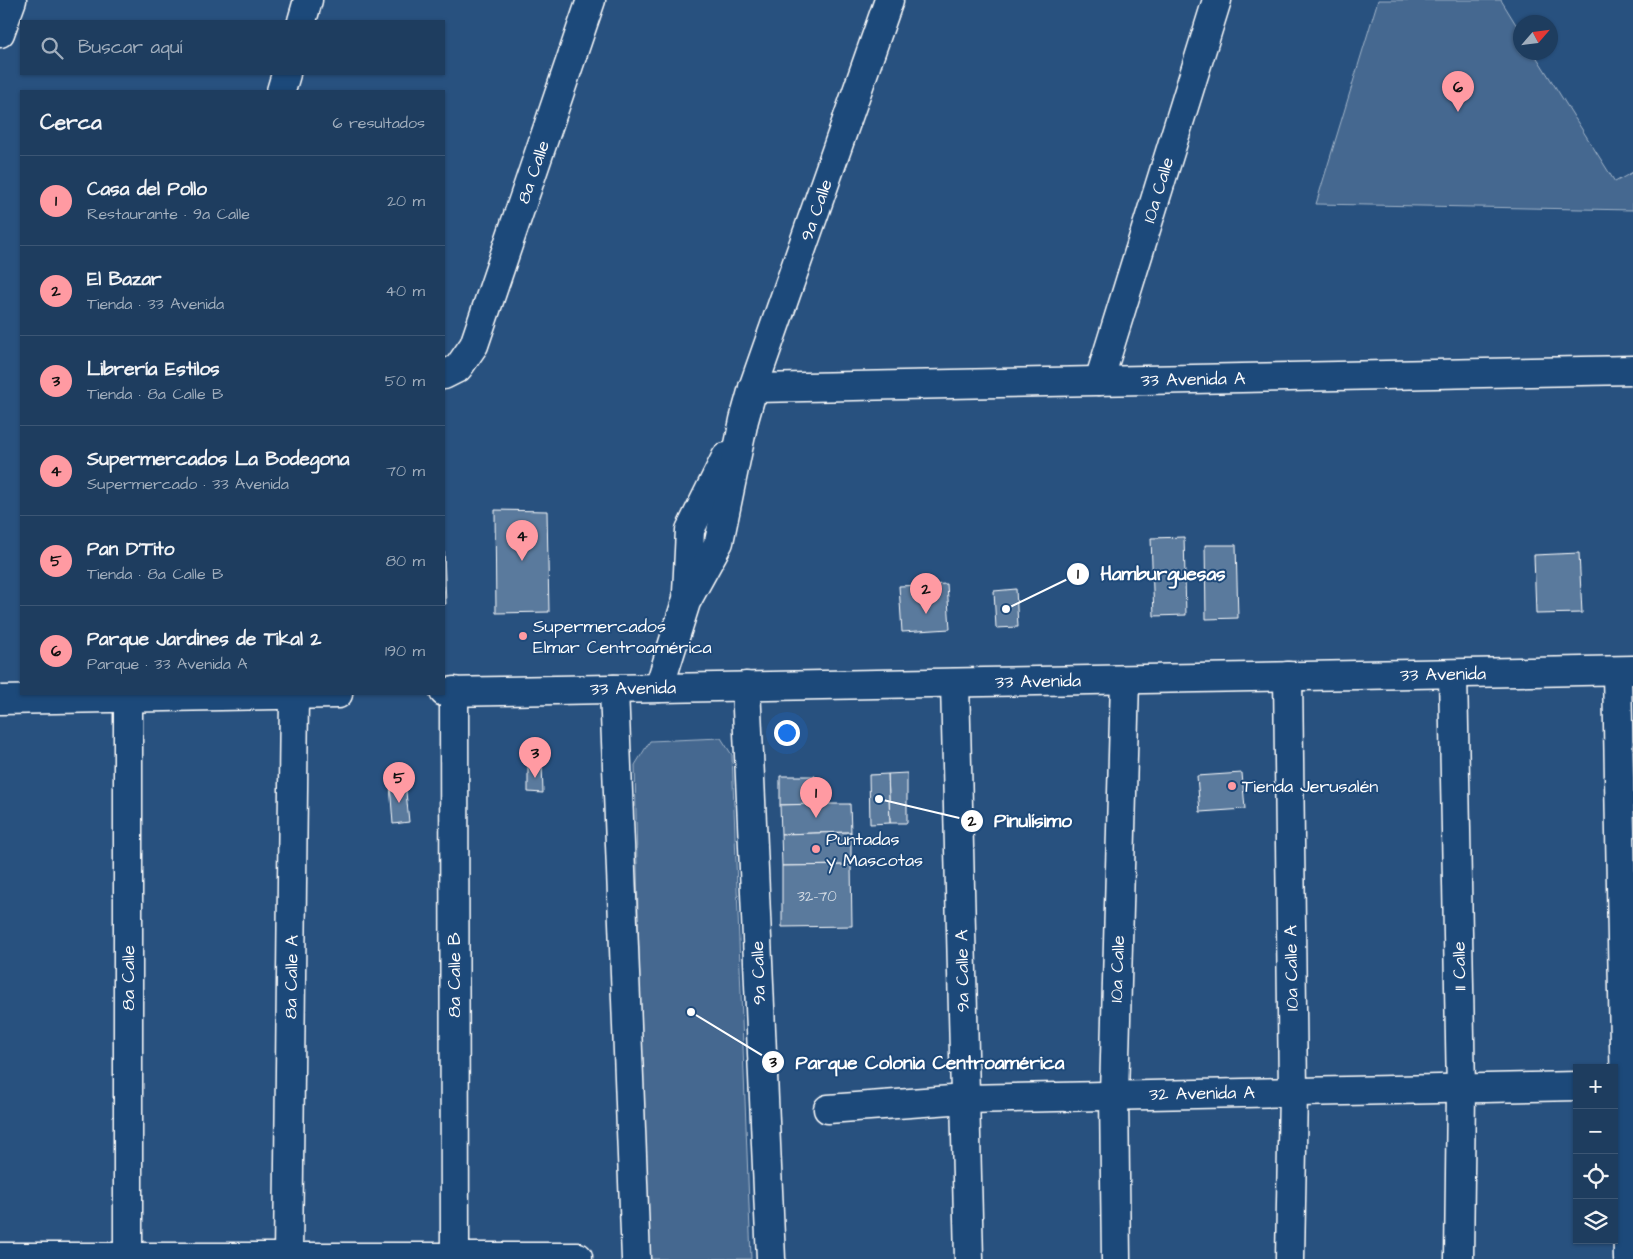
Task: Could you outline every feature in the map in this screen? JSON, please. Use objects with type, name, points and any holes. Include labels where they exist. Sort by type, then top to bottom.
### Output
[{"type":"street","points":[[0,33],[12,0]]},
{"type":"street","points":[[302,20],[308,0]]},
{"type":"street","name":"8a Calle","points":[[445,374],[458,368],[474,344],[591,0]]},
{"type":"street","name":"9a Calle","points":[[660,688],[686,602],[719,542],[744,420],[753,388],[889,0]]},
{"type":"street","name":"10a Calle","points":[[1099,381],[1217,0]]},
{"type":"street","points":[[281,90],[286,75]]},
{"type":"street","name":"33 Avenida A","points":[[753,388],[1633,370]]},
{"type":"street","points":[[1625,670],[1624,1084],[1628,1259]]},
{"type":"street","name":"33 Avenida","points":[[449,692],[1625,670]]},
{"type":"street","name":"11 Calle","points":[[1453,674],[1461,1090],[1459,1259]]},
{"type":"street","name":"10a Calle A","points":[[1288,676],[1293,1091],[1290,1259]]},
{"type":"street","name":"10a Calle","points":[[1116,1259],[1114,1095],[1125,680]]},
{"type":"street","name":"9a Calle A","points":[[956,683],[969,1259]]},
{"type":"street","name":"9a Calle","points":[[746,686],[771,1259]]},
{"type":"street","points":[[614,689],[636,1259]]},
{"type":"street","name":"8a Calle B","points":[[449,692],[455,1258]]},
{"type":"street","points":[[0,700],[58,696],[128,698],[294,695]]},
{"type":"street","name":"8a Calle A","points":[[288,1258],[294,695]]},
{"type":"street","name":"8a Calle","points":[[128,698],[128,1258]]},
{"type":"street","name":"32 Avenida A","points":[[828,1109],[965,1099],[1573,1086]]},
{"type":"street","points":[[0,1257],[578,1257]]},
{"type":"shaded area","points":[[1378,0],[1501,0],[1513,20],[1513,60],[1538,60],[1615,182],[1633,172],[1633,210],[1316,204]]},
{"type":"shaded area","points":[[721,738],[732,755],[751,1259],[645,1259],[635,765],[650,741]]},
{"type":"building","points":[[495,510],[547,511],[549,612],[496,613]]},
{"type":"building","points":[[1184,537],[1186,615],[1154,616],[1151,538]]},
{"type":"building","points":[[1205,545],[1236,545],[1238,618],[1206,619]]},
{"type":"building","points":[[1579,553],[1582,613],[1536,614],[1534,555]]},
{"type":"building","points":[[947,584],[950,629],[902,632],[899,586]]},
{"type":"building","points":[[1016,589],[1018,627],[996,628],[994,591]]},
{"type":"building","points":[[528,763],[542,763],[543,793],[528,792]]},
{"type":"building","points":[[907,773],[907,823],[890,823],[888,774]]},
{"type":"building","points":[[1242,773],[1245,809],[1200,812],[1197,776]]},
{"type":"building","points":[[888,774],[890,823],[870,824],[869,775]]},
{"type":"building","points":[[780,776],[815,776],[815,804],[780,805]]},
{"type":"building","points":[[405,782],[409,822],[393,824],[390,784]]},
{"type":"building","points":[[850,804],[851,832],[781,834],[780,805]]},
{"type":"building","name":"Puntadas y Mascotas","points":[[851,832],[851,865],[782,866],[781,834]]},
{"type":"building","points":[[851,865],[852,926],[782,927],[782,866]]},
{"type":"place","name":"Parque Jardines de Tikal 2","points":[[1458,112]]},
{"type":"place","name":"Supermercados La Bodegona","points":[[522,561]]},
{"type":"place","name":"Hamburguesas","points":[[1006,609]]},
{"type":"place","name":"El Bazar","points":[[926,614]]},
{"type":"place","name":"Supermercados Elmar Centroamérica","points":[[523,636]]},
{"type":"place","name":"Librería Estilos","points":[[535,778]]},
{"type":"place","name":"Tienda Jerusalén","points":[[1232,786]]},
{"type":"place","name":"Pinulísimo","points":[[879,799]]},
{"type":"place","name":"Pan D'Tito","points":[[399,803]]},
{"type":"place","name":"Casa del Pollo","points":[[816,818]]},
{"type":"place","name":"Puntadas y Mascotas","points":[[816,849]]},
{"type":"place","name":"Parque Colonia Centroamérica","points":[[691,1012]]}]
